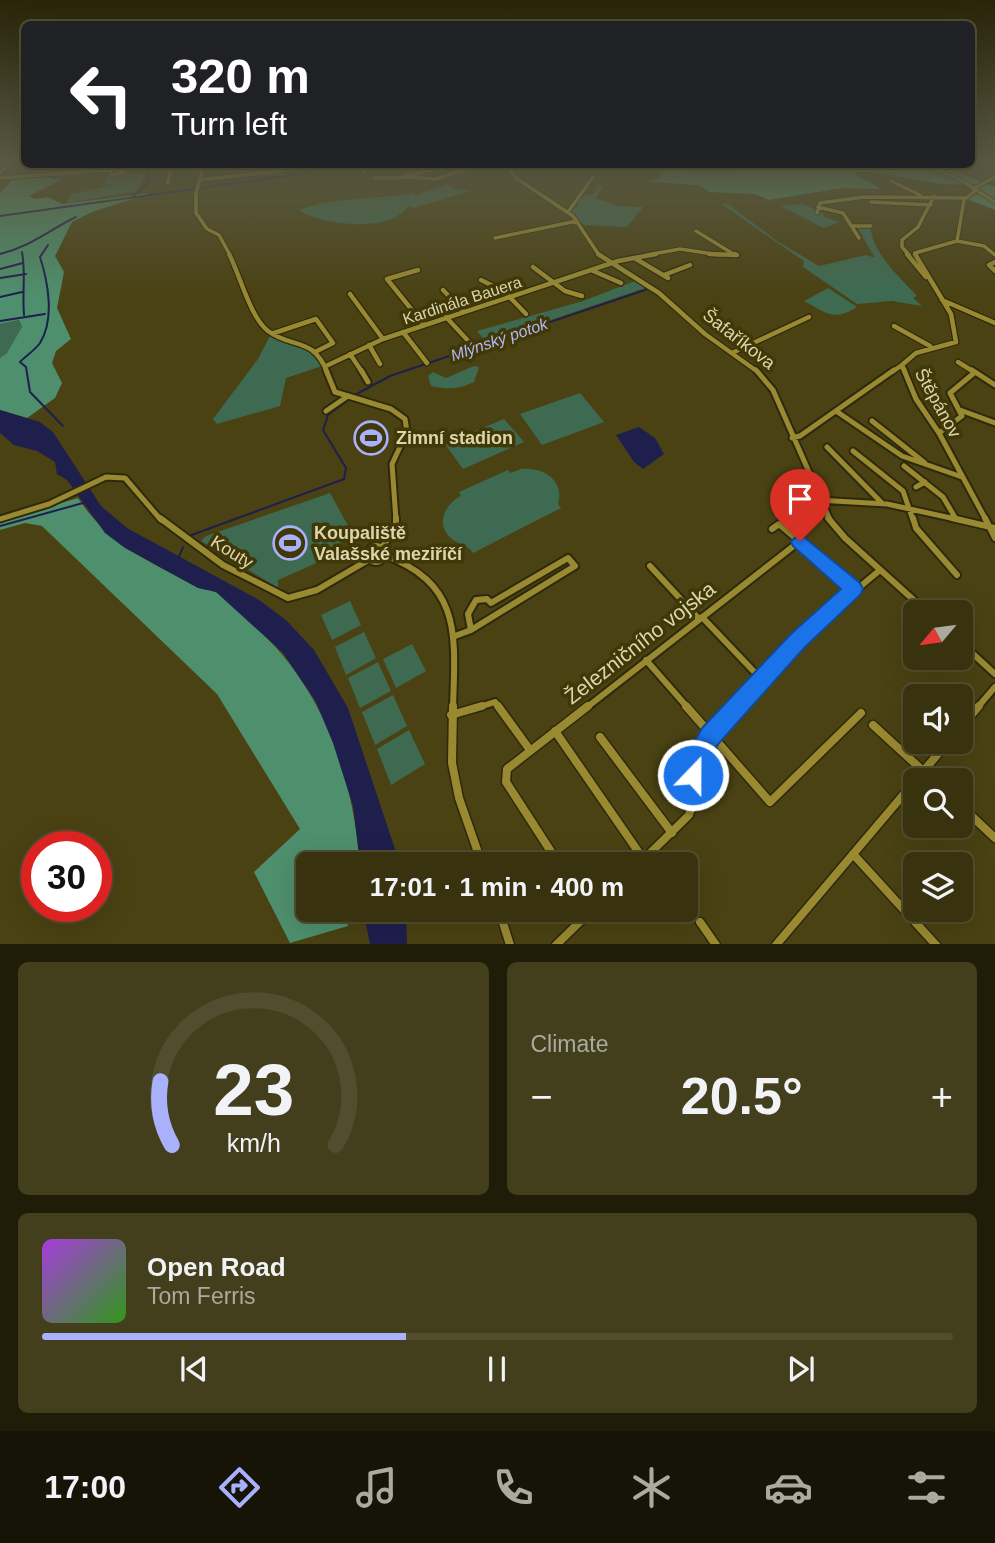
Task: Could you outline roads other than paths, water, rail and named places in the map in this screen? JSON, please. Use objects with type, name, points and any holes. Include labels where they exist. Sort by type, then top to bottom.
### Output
[{"type":"street","points":[[196,206],[196,213],[206,229],[219,235],[243,281],[251,309],[267,329],[308,346],[326,366],[332,389],[345,398],[326,411]]},
{"type":"street","points":[[558,206],[573,216]]},
{"type":"street","points":[[495,238],[573,216],[578,206]]},
{"type":"street","points":[[928,279],[902,244],[909,232],[918,227],[930,206]]},
{"type":"street","points":[[963,206],[957,240],[984,246],[995,254]]},
{"type":"street","points":[[817,213],[818,207],[842,213],[857,236]]},
{"type":"street","name":"Šafaříkova","points":[[573,216],[597,254],[659,293],[702,332],[755,369],[771,386],[817,500],[835,527],[914,600]]},
{"type":"street","points":[[851,226],[872,226]]},
{"type":"street","points":[[674,243],[680,249],[729,257],[737,255],[696,231]]},
{"type":"street","name":"Štěpánov","points":[[957,240],[917,251],[916,256],[951,314],[956,342],[951,346],[930,346],[902,365],[916,398],[939,433],[992,527],[995,538]]},
{"type":"street","name":"Kardinála Bauera","points":[[326,366],[383,339],[446,317],[610,264],[680,249]]},
{"type":"street","points":[[636,258],[666,276],[691,265]]},
{"type":"street","points":[[995,262],[989,265],[995,271]]},
{"type":"street","points":[[533,267],[543,272],[551,283],[563,291],[582,296]]},
{"type":"street","points":[[418,270],[387,279],[424,325]]},
{"type":"street","points":[[591,270],[621,283]]},
{"type":"street","points":[[481,280],[510,296],[526,314]]},
{"type":"street","points":[[443,290],[464,312]]},
{"type":"street","points":[[350,294],[383,339]]},
{"type":"street","points":[[942,300],[995,323]]},
{"type":"street","points":[[446,317],[472,345]]},
{"type":"street","points":[[732,353],[808,317]]},
{"type":"street","points":[[274,333],[316,319],[333,343],[315,352]]},
{"type":"street","points":[[894,326],[930,346]]},
{"type":"street","points":[[403,332],[427,363]]},
{"type":"street","points":[[369,345],[380,364]]},
{"type":"street","points":[[350,354],[368,382]]},
{"type":"street","points":[[957,362],[995,385]]},
{"type":"street","points":[[792,438],[800,436],[902,365]]},
{"type":"street","points":[[939,433],[962,416],[950,393],[974,373]]},
{"type":"street","name":"Kouty","points":[[0,519],[64,497],[109,476],[123,477],[175,533],[252,581],[286,598],[302,596],[370,559],[376,561],[396,525],[392,464],[405,439],[408,425],[395,410],[345,398]]},
{"type":"street","points":[[960,410],[995,423]]},
{"type":"street","points":[[836,411],[886,448],[962,477]]},
{"type":"street","points":[[872,421],[915,452],[928,465]]},
{"type":"street","points":[[827,447],[882,503]]},
{"type":"street","points":[[853,451],[903,491],[924,539],[957,575]]},
{"type":"street","points":[[904,466],[948,502],[956,519]]},
{"type":"street","points":[[916,487],[925,482]]},
{"type":"street","points":[[817,500],[882,503],[992,527]]},
{"type":"street","points":[[772,529],[779,524],[854,589]]},
{"type":"street","name":"Železničního vojska","points":[[552,852],[504,774],[530,750],[800,541]]},
{"type":"street","name":"Kouty","points":[[370,559],[370,549],[383,551]]},
{"type":"street","points":[[383,551],[407,563],[432,584],[448,603],[455,636],[451,715],[455,782],[478,852]]},
{"type":"street","points":[[455,636],[471,630],[575,566],[568,558],[491,603]]},
{"type":"street","points":[[650,566],[761,679]]},
{"type":"street","points":[[652,852],[692,808],[695,760],[711,735],[761,679],[854,589],[880,570]]},
{"type":"street","points":[[471,630],[468,622],[472,603],[480,599],[491,603]]},
{"type":"street","points":[[491,603],[495,615]]},
{"type":"street","points":[[973,654],[995,674]]},
{"type":"street","points":[[646,660],[770,802],[861,713]]},
{"type":"street","points":[[973,713],[995,687]]},
{"type":"street","points":[[451,715],[495,702],[530,750]]},
{"type":"street","points":[[873,725],[920,768]]},
{"type":"street","points":[[555,731],[635,852]]},
{"type":"street","points":[[600,737],[672,833]]},
{"type":"street","points":[[926,768],[938,754]]},
{"type":"street","points":[[776,944],[903,795]]},
{"type":"street","points":[[973,817],[995,838]]},
{"type":"street","points":[[853,854],[936,944]]},
{"type":"street","points":[[503,922],[510,944]]},
{"type":"street","points":[[556,944],[579,922]]},
{"type":"street","points":[[700,922],[716,944]]},
{"type":"waterway","points":[[0,216],[71,206]]},
{"type":"waterway","points":[[0,254],[30,243],[76,217]]},
{"type":"waterway","points":[[48,245],[40,257],[49,300],[45,333],[40,343],[20,362],[26,367],[30,392],[63,426]]},
{"type":"waterway","points":[[22,252],[24,274]]},
{"type":"waterway","points":[[0,269],[23,263]]},
{"type":"waterway","points":[[0,278],[24,274]]},
{"type":"waterway","points":[[24,274],[24,315]]},
{"type":"waterway","name":"Mlýnský potok","points":[[355,395],[390,376],[648,289]]},
{"type":"waterway","points":[[0,297],[22,292]]},
{"type":"waterway","points":[[0,321],[45,314]]},
{"type":"waterway","name":"Mlýnský potok","points":[[189,536],[344,479],[346,468],[323,430],[328,415],[347,401]]},
{"type":"waterway","points":[[0,526],[83,503]]},
{"type":"waterway","name":"Mlýnský potok","points":[[178,559],[183,547]]},
{"type":"place","name":"Zimní stadion","points":[[371,438]]},
{"type":"place","name":"Koupaliště Valašské meziříčí","points":[[290,543]]}]
